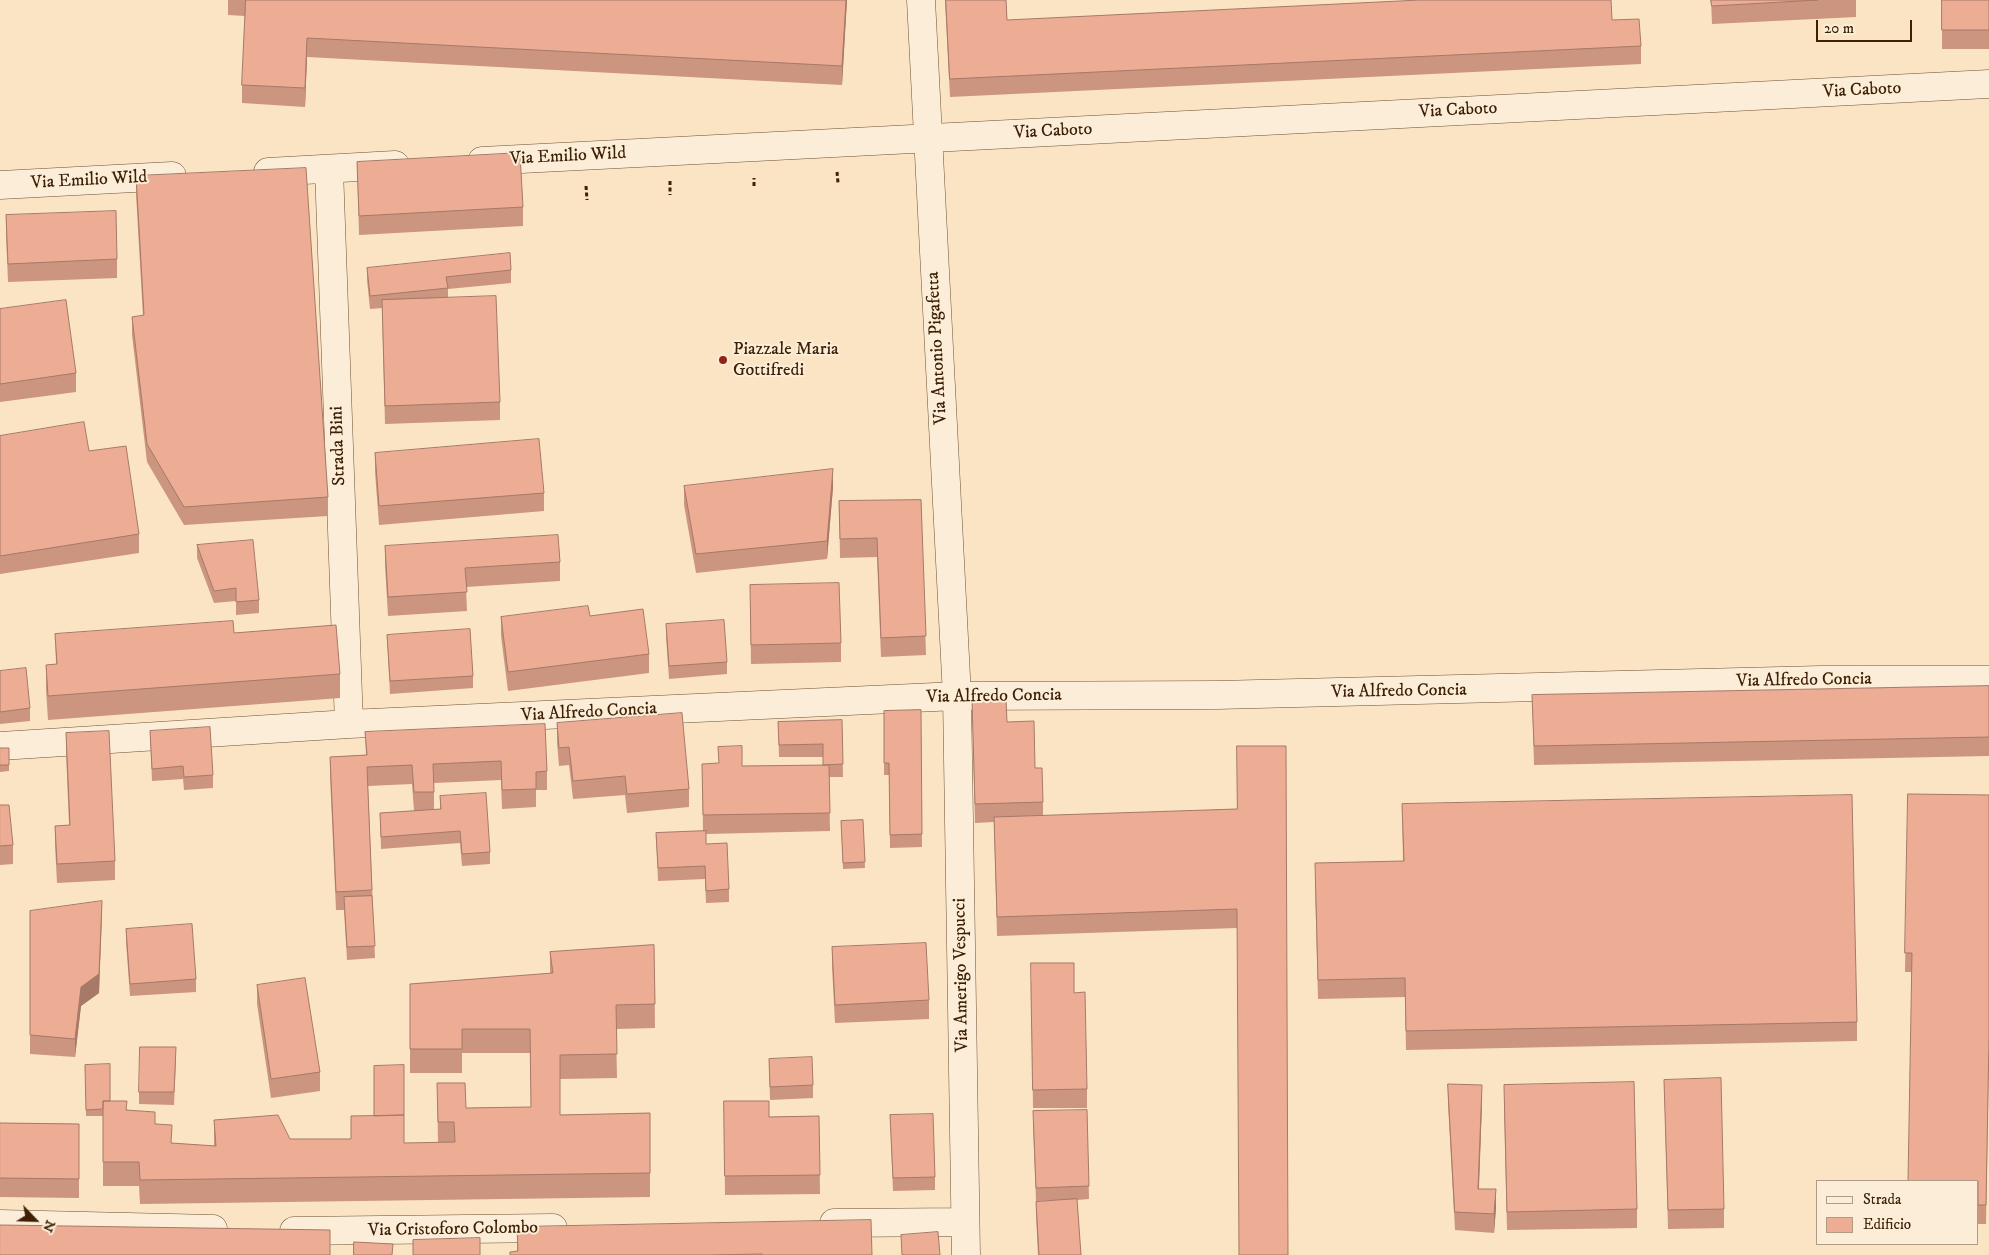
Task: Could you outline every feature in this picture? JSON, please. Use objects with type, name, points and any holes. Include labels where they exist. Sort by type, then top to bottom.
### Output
[{"type":"street","name":"Via Antonio Pigafetta","points":[[921,0],[957,696]]},
{"type":"street","name":"Via Caboto","points":[[927,139],[1989,84]]},
{"type":"street","name":"Via Emilio Wild","points":[[457,162],[927,139]]},
{"type":"street","points":[[240,173],[418,164]]},
{"type":"street","name":"Strada Bini","points":[[330,169],[349,724]]},
{"type":"street","name":"Via Emilio Wild","points":[[0,185],[200,175]]},
{"type":"street","name":"Via Alfredo Concia","points":[[0,746],[349,724],[957,696],[1217,696],[1822,680],[1989,680]]},
{"type":"street","name":"Via Amerigo Vespucci","points":[[957,696],[966,1255]]},
{"type":"street","points":[[811,1224],[966,1222]]},
{"type":"street","points":[[0,1224],[236,1229]]},
{"type":"street","name":"Via Cristoforo Colombo","points":[[266,1230],[345,1232],[583,1228]]},
{"type":"building","points":[[246,0],[846,0],[842,66],[307,38],[305,88],[242,85]]},
{"type":"building","points":[[946,0],[1006,0],[1007,20],[1420,0],[1611,0],[1612,20],[1639,19],[1641,46],[950,79]]},
{"type":"building","points":[[1711,0],[1818,0],[1712,6]]},
{"type":"building","points":[[1942,0],[1989,0],[1989,30],[1942,30]]},
{"type":"building","points":[[520,153],[523,207],[359,216],[357,162]]},
{"type":"building","points":[[306,168],[328,497],[184,507],[147,444],[132,317],[144,315],[136,176]]},
{"type":"building","points":[[116,211],[117,259],[8,264],[6,215]]},
{"type":"building","points":[[510,253],[511,270],[446,277],[448,288],[370,296],[367,268]]},
{"type":"building","points":[[496,296],[500,402],[385,406],[382,300]]},
{"type":"building","points":[[66,300],[76,373],[0,384],[0,309]]},
{"type":"building","points":[[84,422],[89,451],[126,446],[139,534],[0,556],[0,436]]},
{"type":"building","points":[[539,439],[544,493],[379,506],[375,453]]},
{"type":"building","points":[[833,469],[827,541],[696,554],[684,486]]},
{"type":"building","points":[[921,500],[926,636],[881,638],[877,538],[840,539],[839,501]]},
{"type":"building","points":[[558,535],[560,562],[465,568],[467,592],[388,597],[385,546]]},
{"type":"building","points":[[253,540],[259,600],[236,602],[236,588],[214,591],[197,545]]},
{"type":"building","points":[[839,583],[841,643],[751,645],[750,585]]},
{"type":"building","points":[[588,606],[590,616],[643,609],[649,654],[508,672],[501,617]]},
{"type":"building","points":[[724,620],[727,662],[669,666],[666,624]]},
{"type":"building","points":[[233,621],[234,633],[336,625],[340,674],[48,696],[46,665],[57,664],[55,634]]},
{"type":"building","points":[[470,629],[473,676],[390,681],[387,635]]},
{"type":"building","points":[[26,668],[30,708],[0,712],[0,671]]},
{"type":"building","points":[[1989,686],[1989,737],[1534,746],[1532,695]]},
{"type":"building","points":[[1006,700],[1007,722],[1034,721],[1035,768],[1042,768],[1043,802],[975,804],[972,701]]},
{"type":"building","points":[[921,710],[922,834],[890,835],[889,763],[884,763],[884,711]]},
{"type":"building","points":[[682,713],[689,789],[627,794],[625,776],[573,781],[569,747],[559,748],[557,723]]},
{"type":"building","points":[[842,720],[843,764],[823,765],[823,744],[779,745],[778,722]]},
{"type":"building","points":[[545,724],[547,771],[536,772],[536,789],[502,790],[501,761],[433,764],[434,792],[414,792],[412,765],[367,767],[372,890],[336,892],[330,757],[367,755],[365,732]]},
{"type":"building","points":[[210,727],[213,775],[184,777],[183,766],[152,769],[150,731]]},
{"type":"building","points":[[109,731],[115,861],[57,864],[55,826],[70,825],[66,733]]},
{"type":"building","points":[[742,746],[742,766],[829,765],[830,813],[703,815],[702,764],[719,763],[718,747]]},
{"type":"building","points":[[1237,746],[1286,746],[1288,1255],[1239,1255],[1237,909],[997,917],[994,817],[1237,809]]},
{"type":"building","points":[[0,748],[9,748],[9,765],[0,765]]},
{"type":"building","points":[[486,793],[490,852],[462,854],[460,831],[381,837],[380,813],[441,809],[440,796]]},
{"type":"building","points":[[1908,794],[1989,795],[1989,1037],[1986,1205],[1979,1205],[1979,1180],[1908,1180],[1912,953],[1905,953]]},
{"type":"building","points":[[1852,795],[1857,1022],[1406,1031],[1405,978],[1318,980],[1315,863],[1404,861],[1402,804]]},
{"type":"building","points":[[0,805],[9,805],[13,845],[0,846]]},
{"type":"building","points":[[863,820],[865,862],[843,863],[841,821]]},
{"type":"building","points":[[706,831],[706,844],[727,843],[729,889],[706,891],[705,866],[658,868],[656,833]]},
{"type":"building","points":[[372,896],[375,946],[347,947],[344,897]]},
{"type":"building","points":[[102,901],[99,974],[81,987],[75,1039],[30,1035],[30,911]]},
{"type":"building","points":[[192,924],[196,979],[130,984],[126,929]]},
{"type":"building","points":[[926,943],[929,1000],[835,1005],[832,947]]},
{"type":"building","points":[[654,945],[655,1004],[616,1005],[617,1054],[560,1055],[560,1115],[650,1113],[650,1173],[140,1180],[139,1162],[103,1162],[103,1101],[127,1101],[126,1110],[155,1112],[155,1124],[172,1125],[171,1143],[216,1146],[214,1120],[278,1115],[290,1139],[351,1139],[351,1116],[404,1115],[404,1143],[455,1142],[454,1122],[438,1122],[437,1083],[465,1083],[466,1108],[531,1107],[530,1029],[462,1029],[462,1049],[410,1049],[410,984],[553,973],[550,952]]},
{"type":"building","points":[[1031,963],[1074,963],[1074,993],[1085,992],[1087,1089],[1033,1090]]},
{"type":"building","points":[[305,978],[320,1072],[271,1079],[257,985]]},
{"type":"building","points":[[140,1047],[176,1047],[174,1092],[139,1092]]},
{"type":"building","points":[[812,1057],[813,1085],[770,1087],[769,1059]]},
{"type":"building","points":[[110,1064],[110,1101],[103,1101],[103,1109],[86,1110],[85,1065]]},
{"type":"building","points":[[404,1065],[404,1115],[374,1116],[374,1066]]},
{"type":"building","points":[[1721,1078],[1724,1209],[1668,1210],[1664,1080]]},
{"type":"building","points":[[1634,1082],[1637,1209],[1507,1212],[1504,1085]]},
{"type":"building","points":[[1448,1084],[1482,1085],[1478,1189],[1496,1189],[1494,1214],[1455,1212]]},
{"type":"building","points":[[724,1101],[769,1101],[769,1117],[819,1116],[820,1175],[725,1176]]},
{"type":"building","points":[[1087,1110],[1089,1186],[1036,1188],[1033,1111]]},
{"type":"building","points":[[933,1114],[935,1177],[893,1178],[890,1115]]},
{"type":"building","points":[[0,1123],[79,1124],[79,1179],[0,1178]]},
{"type":"building","points":[[1077,1199],[1081,1255],[1039,1255],[1036,1202]]},
{"type":"building","points":[[871,1220],[872,1255],[510,1255],[510,1252],[518,1251],[517,1227]]},
{"type":"building","points":[[0,1225],[330,1230],[330,1255],[0,1255]]},
{"type":"building","points":[[938,1232],[940,1255],[902,1255],[901,1235]]},
{"type":"building","points":[[480,1238],[480,1255],[413,1255],[413,1240]]},
{"type":"building","points":[[354,1242],[393,1244],[392,1255],[354,1255]]},
{"type":"place","name":"Piazzale Maria Gottifredi","points":[[723,360]]}]
